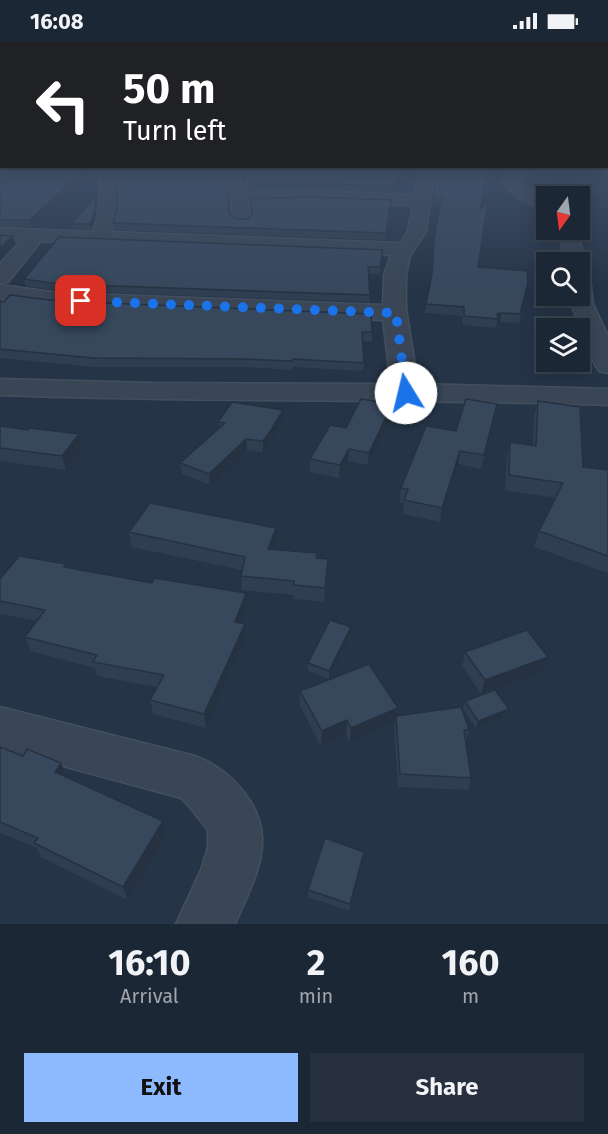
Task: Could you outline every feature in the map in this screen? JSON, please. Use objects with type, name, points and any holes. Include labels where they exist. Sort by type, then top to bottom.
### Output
[{"type":"street","points":[[100,238],[108,217],[108,208]]},
{"type":"street","points":[[241,208],[243,243]]},
{"type":"street","points":[[406,393],[393,292],[398,260],[403,249],[414,240],[418,230],[419,208]]},
{"type":"street","points":[[0,234],[403,249]]},
{"type":"street","points":[[0,277],[36,236]]},
{"type":"street","points":[[0,292],[72,300],[396,313]]},
{"type":"street","points":[[583,306],[608,365]]},
{"type":"street","points":[[0,387],[111,392],[406,393],[608,397]]},
{"type":"street","points":[[0,728],[195,780],[218,799],[235,828],[232,861],[205,924]]},
{"type":"building","points":[[0,208],[43,208],[30,220],[0,220]]},
{"type":"building","points":[[85,208],[95,208],[90,224],[72,224]]},
{"type":"building","points":[[117,208],[229,208],[229,213],[235,219],[248,219],[252,213],[252,208],[390,208],[386,233],[113,223]]},
{"type":"building","points":[[439,208],[487,208],[478,267],[527,271],[528,283],[520,314],[501,313],[497,314],[498,319],[464,316],[464,307],[426,304],[432,274]]},
{"type":"building","points":[[0,235],[13,236],[0,248]]},
{"type":"building","points":[[59,237],[383,250],[380,267],[368,267],[370,295],[59,284],[24,279]]},
{"type":"building","points":[[10,295],[58,301],[371,314],[372,332],[362,332],[364,363],[293,359],[292,361],[93,358],[0,349],[0,301],[4,302]]},
{"type":"building","points":[[361,399],[392,404],[369,453],[349,449],[340,465],[310,459],[330,425],[346,428]]},
{"type":"building","points":[[466,399],[497,404],[484,455],[460,451],[442,508],[404,500],[408,489],[401,488],[426,426],[456,431]]},
{"type":"building","points":[[538,401],[580,407],[583,467],[608,470],[608,556],[539,531],[563,483],[509,475],[510,442],[536,446]]},
{"type":"building","points":[[232,402],[283,410],[263,441],[246,439],[209,474],[180,463],[225,423],[218,422]]},
{"type":"building","points":[[0,426],[79,434],[62,456],[0,448]]},
{"type":"building","points":[[150,503],[276,528],[268,549],[317,553],[316,558],[328,559],[325,588],[294,585],[294,581],[241,576],[245,557],[129,532]]},
{"type":"building","points":[[19,556],[66,564],[64,567],[152,583],[154,578],[246,593],[235,622],[245,624],[204,714],[150,700],[164,675],[93,662],[97,655],[25,637],[45,610],[0,601],[0,579]]},
{"type":"building","points":[[330,620],[351,627],[329,671],[308,663]]},
{"type":"building","points":[[527,630],[548,657],[485,680],[465,652]]},
{"type":"building","points":[[369,664],[398,708],[351,728],[347,720],[322,731],[300,691]]},
{"type":"building","points":[[495,690],[509,709],[478,721],[465,701]]},
{"type":"building","points":[[461,707],[469,729],[464,730],[471,778],[400,774],[396,716]]},
{"type":"building","points":[[0,747],[23,756],[27,749],[61,763],[55,772],[163,821],[123,887],[34,843],[38,838],[0,822]]},
{"type":"building","points":[[325,838],[364,852],[350,904],[308,890]]},
{"type":"route","points":[[81,301],[396,313],[406,393]]}]
